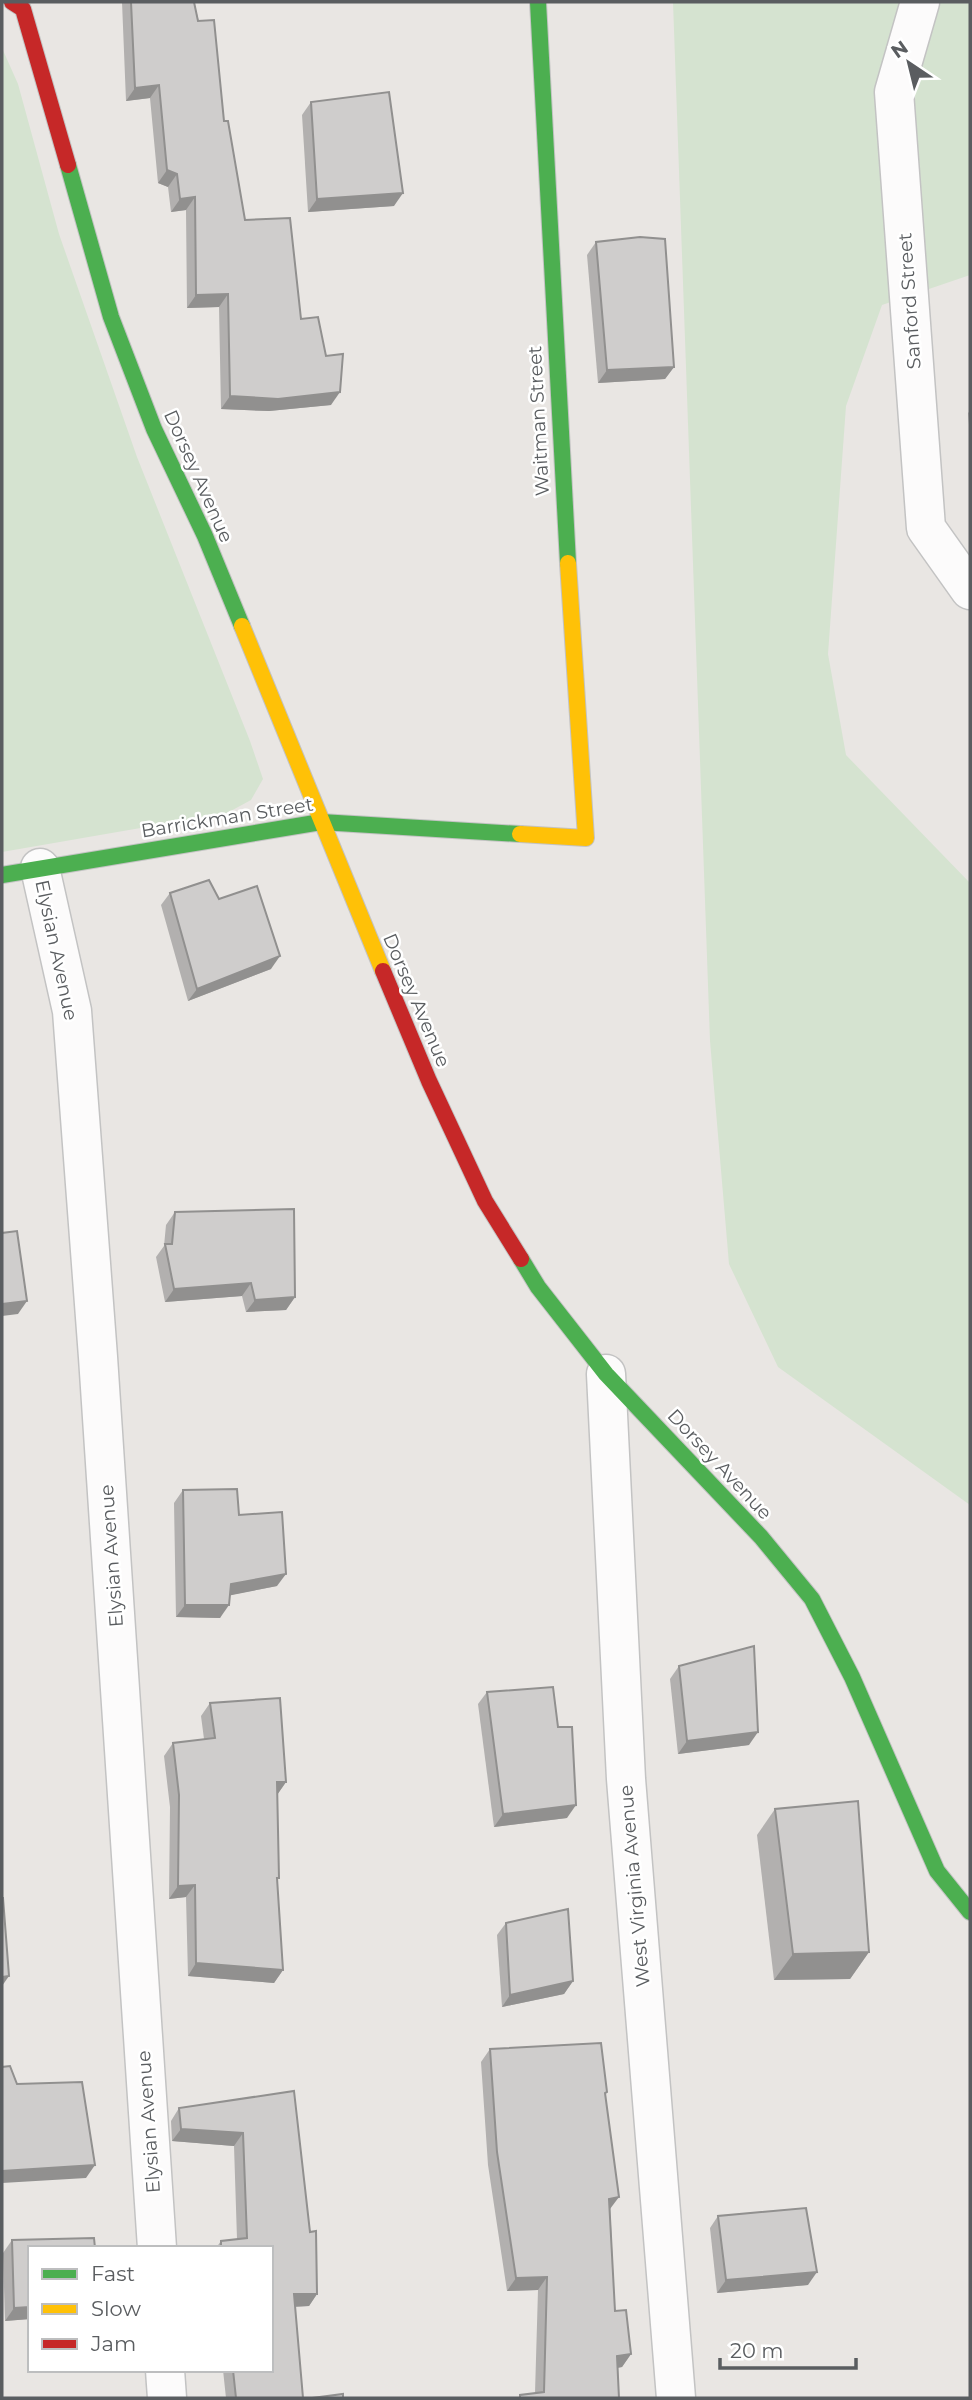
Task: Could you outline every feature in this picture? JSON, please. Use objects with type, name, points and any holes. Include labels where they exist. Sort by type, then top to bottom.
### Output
[{"type":"street","name":"Waitman Street","points":[[538,2],[561,461],[586,838]]},
{"type":"street","name":"Sanford Street","points":[[920,2],[894,92],[926,528],[970,590]]},
{"type":"street","name":"Dorsey Avenue","points":[[19,4],[111,317],[154,429],[205,536],[429,1081],[485,1201],[538,1287],[606,1374],[761,1537],[811,1599],[852,1677],[937,1871],[970,1912]]},
{"type":"street","name":"Barrickman Street","points":[[2,876],[321,822],[586,838]]},
{"type":"street","name":"Elysian Avenue","points":[[40,868],[72,1011],[99,1370],[157,2246]]},
{"type":"street","name":"West Virginia Avenue","points":[[606,1374],[626,1779],[676,2398]]},
{"type":"street","points":[[165,2372],[167,2398]]},
{"type":"green space","points":[[673,2],[970,2],[970,275],[882,305],[846,406],[828,654],[846,755],[970,883],[970,1505],[778,1367],[729,1264],[710,1041]]},
{"type":"green space","points":[[2,48],[18,84],[59,234],[137,457],[263,779],[251,800],[227,813],[2,852]]},
{"type":"building","points":[[131,2],[194,2],[198,21],[214,20],[224,121],[228,121],[245,220],[290,218],[301,319],[318,317],[326,356],[343,354],[340,392],[278,399],[230,396],[228,294],[196,295],[195,197],[180,199],[177,174],[167,170],[159,85],[135,88]]},
{"type":"building","points":[[389,92],[403,193],[317,199],[311,102]]},
{"type":"building","points":[[640,237],[665,239],[674,367],[607,370],[596,242]]},
{"type":"building","points":[[209,880],[219,899],[257,886],[280,956],[197,989],[170,893]]},
{"type":"building","points":[[294,1209],[295,1297],[255,1300],[251,1283],[174,1289],[165,1244],[172,1244],[175,1212]]},
{"type":"building","points":[[17,1231],[27,1301],[2,1304],[2,1233]]},
{"type":"building","points":[[237,1489],[239,1515],[282,1512],[286,1574],[231,1584],[229,1605],[185,1605],[183,1490]]},
{"type":"building","points":[[754,1646],[758,1732],[687,1741],[679,1666]]},
{"type":"building","points":[[553,1687],[558,1727],[572,1727],[576,1805],[503,1814],[487,1692]]},
{"type":"building","points":[[280,1698],[286,1782],[277,1782],[277,1878],[283,1970],[196,1963],[195,1885],[178,1886],[179,1795],[173,1743],[215,1738],[210,1703]]},
{"type":"building","points":[[858,1801],[869,1952],[793,1954],[775,1809]]},
{"type":"building","points":[[2,1898],[9,1976],[2,1977]]},
{"type":"building","points":[[568,1909],[573,1981],[510,1995],[506,1923]]},
{"type":"building","points":[[601,2043],[619,2197],[609,2199],[615,2311],[626,2310],[631,2354],[617,2356],[619,2398],[520,2398],[520,2395],[544,2392],[547,2277],[516,2278],[497,2152],[490,2049]]},
{"type":"building","points":[[10,2066],[17,2084],[82,2082],[95,2165],[2,2171],[2,2067]]},
{"type":"building","points":[[294,2091],[310,2232],[316,2231],[317,2294],[294,2294],[303,2398],[236,2398],[233,2372],[273,2372],[273,2246],[221,2246],[221,2241],[247,2238],[243,2133],[181,2129],[179,2108]]},
{"type":"building","points":[[806,2208],[817,2272],[726,2280],[718,2216]]},
{"type":"building","points":[[94,2238],[95,2246],[28,2246],[28,2307],[14,2308],[12,2240]]},
{"type":"building","points":[[343,2394],[343,2398],[312,2398]]},
{"type":"traffic: fast","points":[[538,2],[568,563]]},
{"type":"traffic: fast","points":[[68,165],[111,317],[154,429],[205,536],[242,626]]},
{"type":"traffic: fast","points":[[2,875],[321,822],[520,834]]},
{"type":"traffic: fast","points":[[521,1259],[538,1287],[606,1374],[761,1537],[812,1599],[852,1677],[937,1871],[970,1912]]},
{"type":"traffic: slow","points":[[520,834],[586,838],[568,563]]},
{"type":"traffic: slow","points":[[242,626],[383,971]]},
{"type":"traffic: jam","points":[[12,2],[23,9],[68,165]]},
{"type":"traffic: jam","points":[[383,971],[429,1081],[485,1201],[521,1259]]}]
